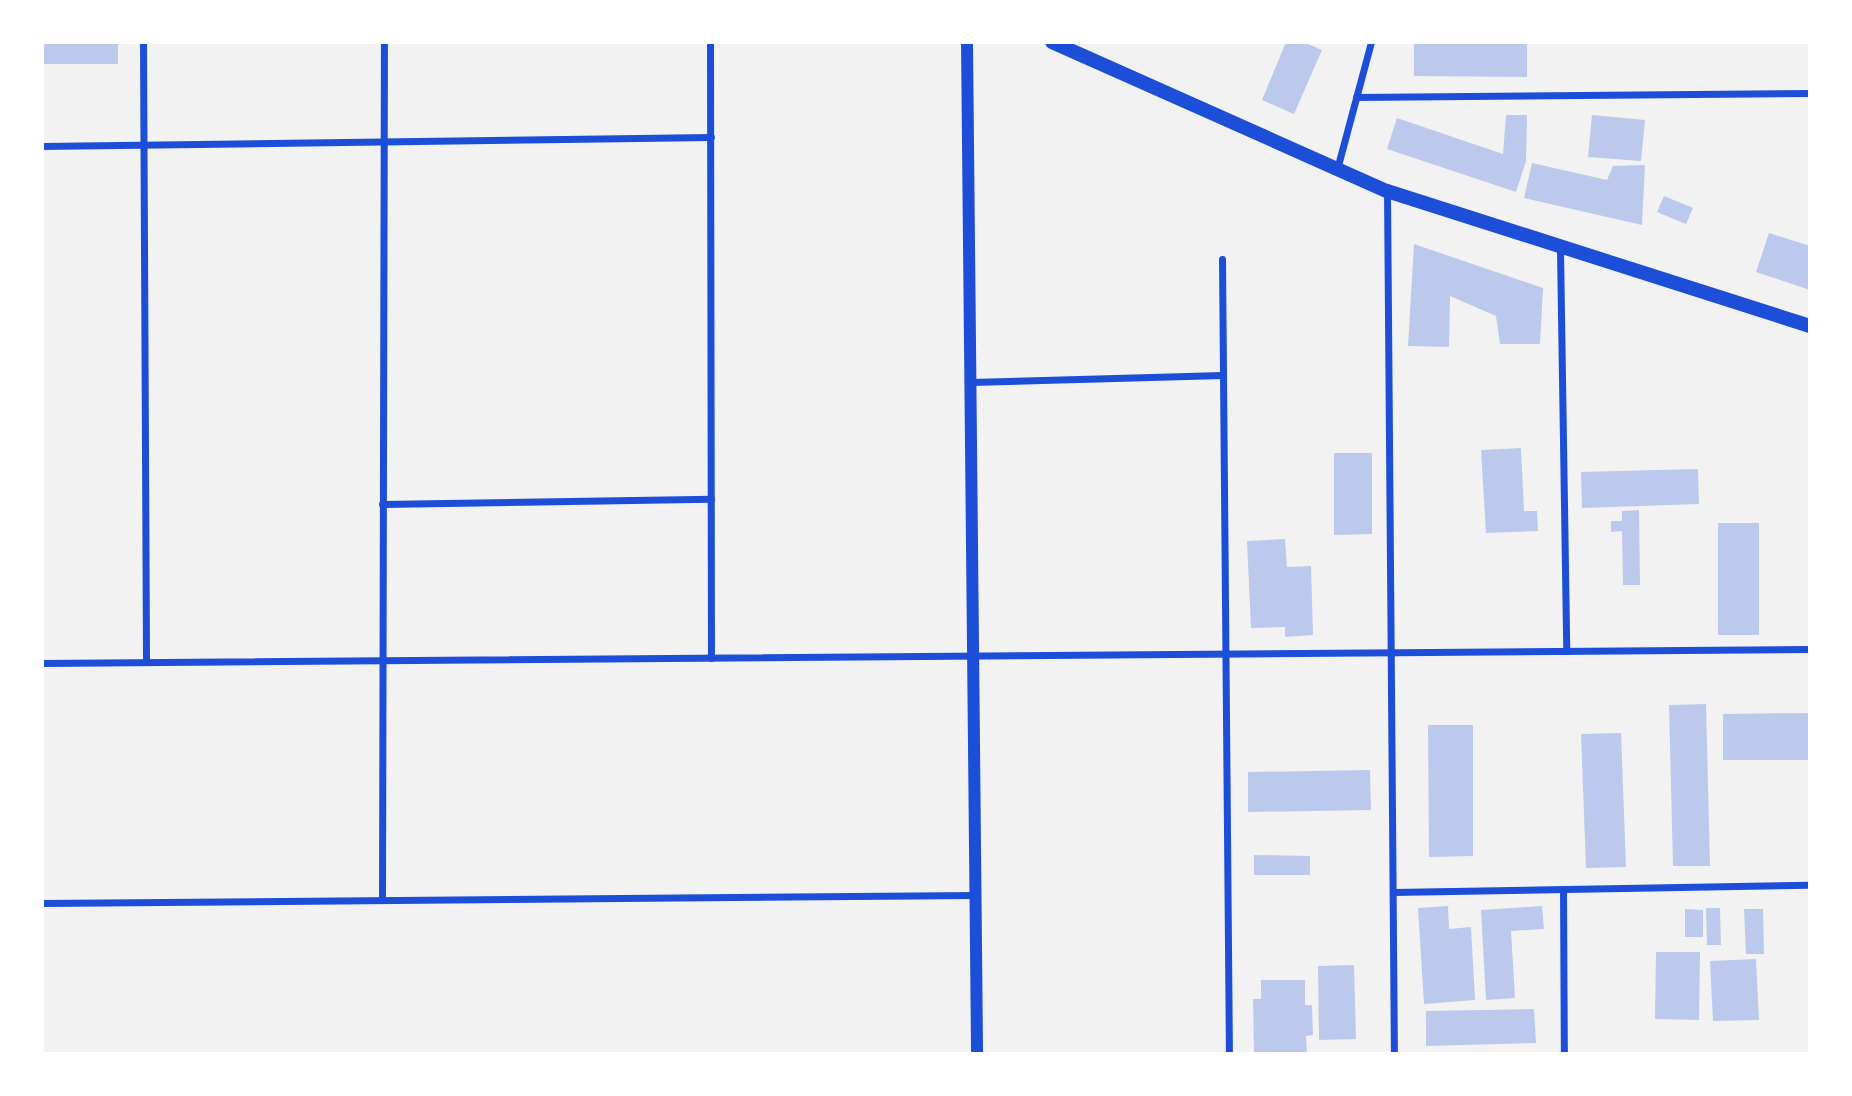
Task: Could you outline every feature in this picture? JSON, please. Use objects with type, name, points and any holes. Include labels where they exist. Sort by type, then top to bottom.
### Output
[{"type":"main road","points":[[1052,42],[1387,191],[1560,250],[1810,326]]},
{"type":"street","points":[[143,42],[146,662]]},
{"type":"street","points":[[382,900],[383,42]]},
{"type":"street","points":[[710,42],[711,658]]},
{"type":"street","points":[[967,42],[977,1054]]},
{"type":"street","points":[[1337,169],[1371,42]]},
{"type":"street","points":[[1356,97],[1810,93]]},
{"type":"street","points":[[42,146],[710,138]]},
{"type":"street","points":[[1387,191],[1394,1054]]},
{"type":"street","points":[[1560,250],[1566,651]]},
{"type":"street","points":[[1222,258],[1229,1054]]},
{"type":"street","points":[[971,382],[1223,375]]},
{"type":"street","points":[[382,505],[711,499]]},
{"type":"street","points":[[42,663],[1810,649]]},
{"type":"street","points":[[1393,892],[1810,885]]},
{"type":"street","points":[[1563,889],[1564,1054]]},
{"type":"street","points":[[42,903],[975,895]]},
{"type":"building","points":[[42,42],[118,42],[118,64],[42,64]]},
{"type":"building","points":[[1286,42],[1303,42],[1322,50],[1294,114],[1262,100]]},
{"type":"building","points":[[1414,42],[1527,42],[1527,77],[1414,76]]},
{"type":"building","points":[[1506,115],[1527,115],[1526,161],[1516,192],[1387,149],[1397,118],[1503,154]]},
{"type":"building","points":[[1592,115],[1645,120],[1641,161],[1588,157]]},
{"type":"building","points":[[1532,163],[1607,180],[1613,166],[1645,165],[1642,225],[1524,198]]},
{"type":"building","points":[[1664,196],[1693,208],[1686,224],[1657,212]]},
{"type":"building","points":[[1769,233],[1810,246],[1810,290],[1756,272]]},
{"type":"building","points":[[1414,244],[1543,288],[1540,344],[1500,344],[1496,316],[1450,296],[1449,347],[1408,346]]},
{"type":"building","points":[[1521,448],[1524,511],[1537,511],[1538,531],[1486,533],[1481,450]]},
{"type":"building","points":[[1334,453],[1372,453],[1372,534],[1334,535]]},
{"type":"building","points":[[1698,469],[1699,504],[1582,508],[1581,472]]},
{"type":"building","points":[[1639,510],[1640,585],[1623,585],[1622,531],[1611,532],[1611,521],[1622,521],[1622,511]]},
{"type":"building","points":[[1718,523],[1759,523],[1759,635],[1718,635]]},
{"type":"building","points":[[1285,539],[1287,567],[1311,566],[1313,635],[1285,637],[1285,627],[1251,628],[1247,541]]},
{"type":"building","points":[[1706,704],[1710,866],[1673,866],[1669,705]]},
{"type":"building","points":[[1810,713],[1810,760],[1723,760],[1723,714]]},
{"type":"building","points":[[1428,725],[1473,725],[1473,856],[1429,857]]},
{"type":"building","points":[[1621,733],[1626,867],[1586,868],[1581,734]]},
{"type":"building","points":[[1370,770],[1371,810],[1248,812],[1248,772]]},
{"type":"building","points":[[1254,855],[1310,856],[1310,875],[1254,875]]},
{"type":"building","points":[[1448,906],[1449,929],[1471,927],[1475,1000],[1424,1004],[1418,908]]},
{"type":"building","points":[[1542,906],[1544,929],[1511,931],[1515,998],[1486,1000],[1481,910]]},
{"type":"building","points":[[1706,908],[1720,908],[1721,945],[1707,945]]},
{"type":"building","points":[[1685,909],[1703,910],[1703,937],[1685,937]]},
{"type":"building","points":[[1744,909],[1763,909],[1764,954],[1746,954]]},
{"type":"building","points":[[1656,952],[1700,952],[1699,1020],[1655,1019]]},
{"type":"building","points":[[1756,959],[1759,1020],[1713,1021],[1710,961]]},
{"type":"building","points":[[1354,965],[1356,1039],[1319,1040],[1318,966]]},
{"type":"building","points":[[1261,980],[1305,980],[1305,1005],[1312,1005],[1313,1035],[1306,1036],[1307,1054],[1254,1054],[1253,999],[1261,999]]},
{"type":"building","points":[[1534,1009],[1536,1043],[1426,1046],[1426,1011]]}]
